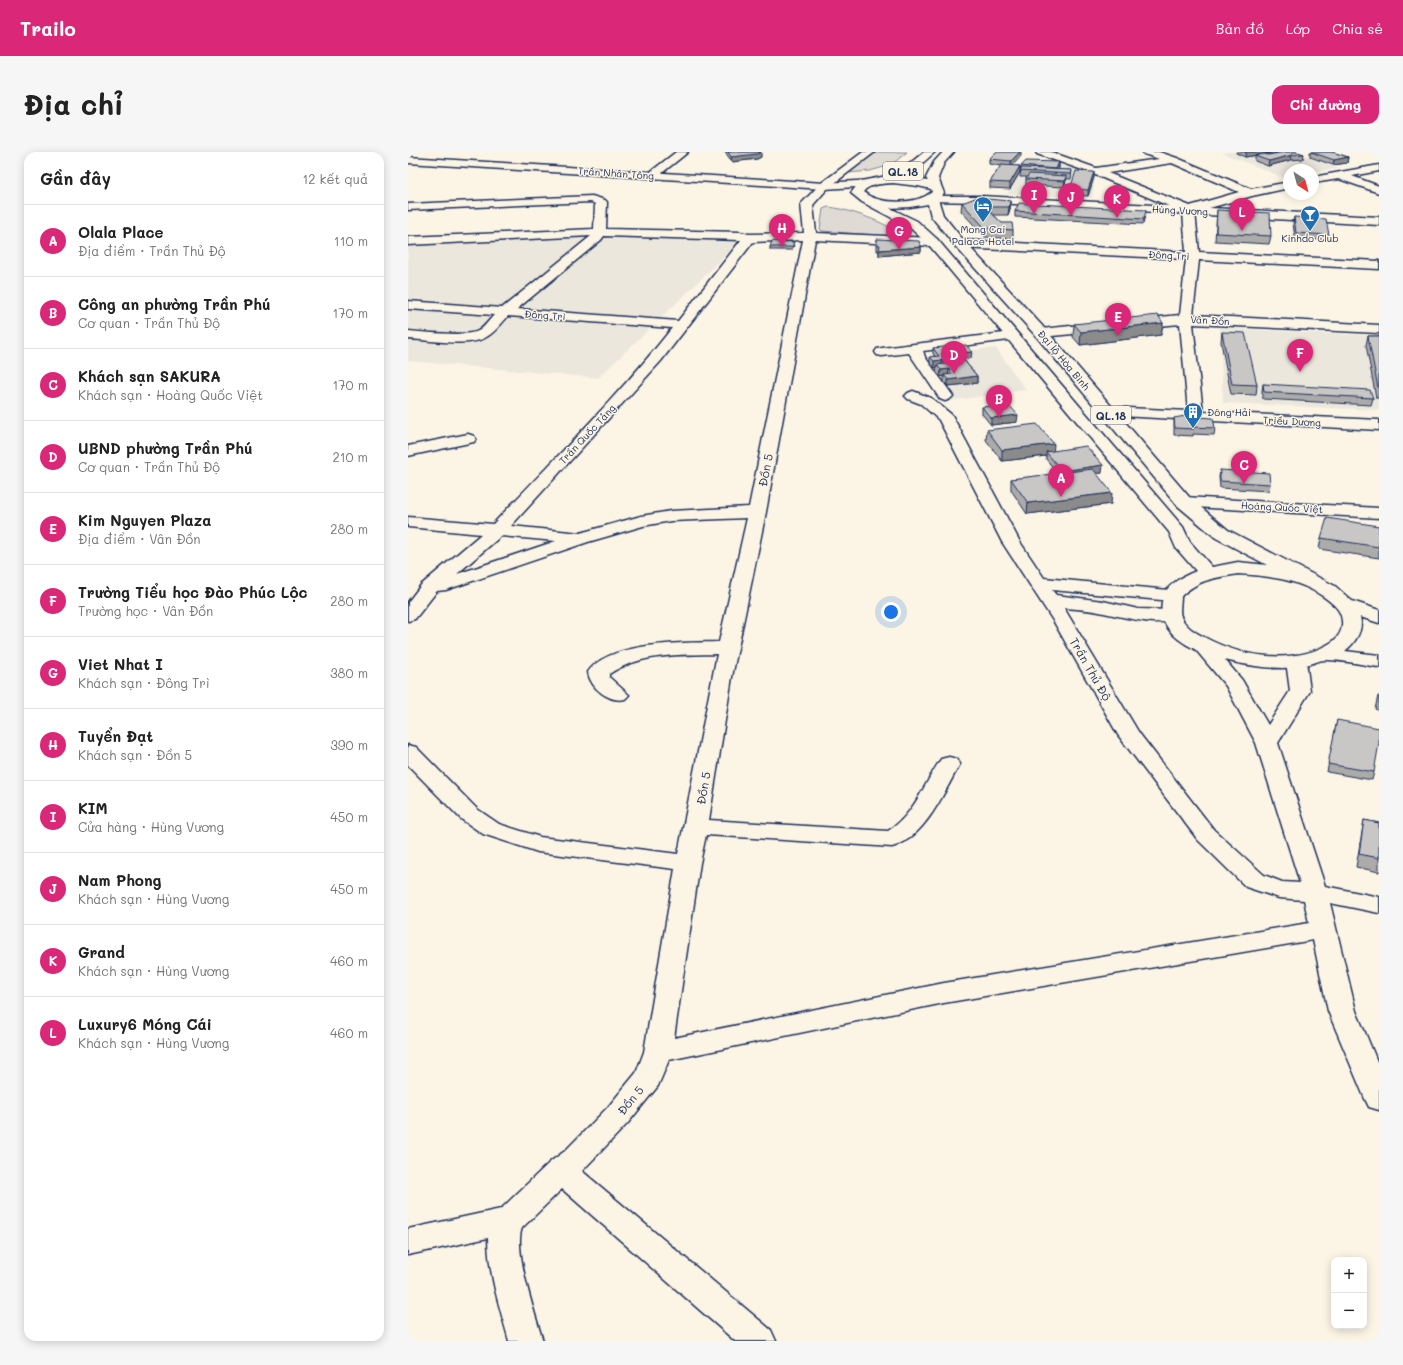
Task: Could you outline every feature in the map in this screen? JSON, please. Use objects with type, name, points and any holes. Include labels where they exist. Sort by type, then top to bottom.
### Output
[{"type":"main road","points":[[653,175],[683,152]]},
{"type":"main road","points":[[824,186],[870,152]]},
{"type":"main road","name":"QL.18","points":[[872,182],[891,177],[912,167],[930,152]]},
{"type":"main road","name":"Đại lộ Hòa Bình","points":[[949,152],[939,162],[932,178],[937,216],[960,244],[1041,333],[1184,502],[1222,534],[1328,590]]},
{"type":"main road","points":[[1041,152],[1095,171],[1189,210],[1250,193],[1283,186]]},
{"type":"main road","points":[[1148,152],[1173,160],[1250,193]]},
{"type":"main road","name":"Trần Nhân Tông","points":[[408,160],[824,186]]},
{"type":"main road","points":[[1095,171],[1173,160]]},
{"type":"main road","points":[[1319,179],[1379,168]]},
{"type":"main road","points":[[1339,175],[1379,190]]},
{"type":"main road","points":[[906,180],[923,183],[934,193],[900,204],[887,204],[866,200],[841,190],[824,186],[906,180]]},
{"type":"main road","points":[[866,200],[857,193],[858,189],[872,182]]},
{"type":"main road","name":"Đồn 5","points":[[526,1341],[512,1292],[504,1246],[504,1234],[510,1220],[561,1171],[576,1159],[623,1109],[648,1078],[658,1052],[688,863],[696,827],[728,648],[757,512],[810,236],[807,204],[824,186]]},
{"type":"main road","name":"Hùng Vương","points":[[934,193],[981,199],[1379,221]]},
{"type":"main road","points":[[408,207],[592,199],[601,202],[600,232],[597,237],[506,312],[483,334],[474,337],[460,338],[408,336]]},
{"type":"main road","name":"QL.18","points":[[866,200],[913,224],[933,242],[1177,531],[1182,544],[1208,572]]},
{"type":"main road","points":[[1189,210],[1193,256],[1186,319],[1196,416]]},
{"type":"main road","points":[[408,242],[600,232],[677,233],[740,236],[749,238],[810,236],[933,242]]},
{"type":"main road","name":"Trần Quốc Tảng","points":[[408,615],[428,589],[498,529],[629,388],[682,325],[749,238]]},
{"type":"main road","name":"Đông Trì","points":[[933,242],[1379,266]]},
{"type":"main road","name":"Đông Trì","points":[[408,305],[682,325]]},
{"type":"main road","name":"Vân Đồn","points":[[882,352],[1012,336],[1186,319],[1379,328]]},
{"type":"main road","points":[[915,348],[918,357],[945,396]]},
{"type":"main road","name":"Trần Thủ Độ","points":[[913,396],[926,401],[946,418],[1011,542],[1064,622],[1129,735],[1206,836],[1255,881],[1279,890],[1315,892],[1379,905]]},
{"type":"main road","name":"Triều Dương","points":[[1077,413],[1107,411],[1379,425]]},
{"type":"main road","points":[[408,451],[468,439]]},
{"type":"main road","name":"Hoàng Quốc Việt","points":[[1184,502],[1379,512]]},
{"type":"main road","points":[[408,596],[582,538],[656,518],[757,512]]},
{"type":"main road","points":[[408,522],[498,529],[582,538]]},
{"type":"main road","name":"QL.18","points":[[1172,595],[1186,582],[1208,572],[1238,568],[1270,570],[1301,578],[1328,590],[1346,605],[1379,617]]},
{"type":"main road","points":[[1044,591],[1172,595],[1171,616],[1181,631],[1201,644],[1222,653],[1246,659],[1272,662],[1296,661],[1324,654],[1340,645],[1350,634],[1352,622],[1346,605]]},
{"type":"main road","points":[[1044,591],[1138,615],[1171,616]]},
{"type":"main road","points":[[1201,644],[1235,684],[1267,743],[1315,892],[1342,1011],[1379,1099]]},
{"type":"main road","points":[[618,694],[599,679],[598,672],[606,665],[648,652],[728,648]]},
{"type":"main road","points":[[1324,654],[1379,661]]},
{"type":"main road","points":[[1267,743],[1300,691],[1296,661]]},
{"type":"main road","points":[[408,752],[469,814],[491,829],[538,844],[688,863]]},
{"type":"main road","points":[[696,827],[892,840],[901,834],[913,822],[949,764]]},
{"type":"main road","points":[[658,1052],[944,993],[1203,948],[1323,930]]},
{"type":"main road","points":[[561,1171],[759,1341]]},
{"type":"main road","points":[[408,1242],[510,1220]]},
{"type":"shaded area","points":[[876,152],[907,152],[891,165],[870,171],[848,173]]},
{"type":"shaded area","points":[[1296,152],[1338,168],[1319,172],[1319,164],[1283,164],[1283,177],[1222,153]]},
{"type":"shaded area","points":[[1026,164],[1065,166],[1096,174],[1092,198],[1007,194]]},
{"type":"shaded area","points":[[828,207],[863,216],[882,223],[895,231],[891,235],[887,236],[822,231],[820,229],[823,209]]},
{"type":"shaded area","points":[[602,233],[743,239],[598,378],[408,361],[408,242]]},
{"type":"shaded area","points":[[1220,328],[1379,336],[1379,410],[1223,403]]},
{"type":"shaded area","points":[[996,348],[1026,390],[949,401],[927,368],[929,354]]},
{"type":"building","points":[[728,152],[761,152],[757,154],[731,157]]},
{"type":"building","points":[[996,152],[1020,152],[1011,161],[989,159]]},
{"type":"building","points":[[1285,152],[1297,152],[1304,154],[1292,155],[1269,161],[1255,156],[1264,154],[1268,155]]},
{"type":"building","points":[[1311,152],[1332,152],[1348,157],[1334,160]]},
{"type":"building","points":[[1026,161],[1059,162],[1056,169],[1021,166]]},
{"type":"building","points":[[1001,165],[1020,166],[1010,183],[990,182]]},
{"type":"building","points":[[1022,168],[1072,170],[1071,174],[1020,171]]},
{"type":"building","points":[[1076,171],[1094,172],[1088,190],[1070,189]]},
{"type":"building","points":[[1029,174],[1067,176],[1065,181],[1026,179]]},
{"type":"building","points":[[975,198],[1011,201],[1009,207],[985,207],[1002,223],[1012,223],[1013,230],[985,228],[962,203]]},
{"type":"building","points":[[1019,203],[1146,210],[1144,219],[1015,211]]},
{"type":"building","points":[[1217,210],[1270,213],[1271,236],[1216,233]]},
{"type":"building","name":"Kinhdo Club","points":[[1294,217],[1326,219],[1329,235],[1296,233]]},
{"type":"building","points":[[877,239],[919,241],[921,247],[879,250],[880,245],[877,245]]},
{"type":"building","points":[[772,241],[794,242],[792,247],[770,247]]},
{"type":"building","points":[[1158,315],[1163,323],[1081,332],[1074,324]]},
{"type":"building","points":[[1222,332],[1245,333],[1257,385],[1232,384]]},
{"type":"building","points":[[1368,336],[1379,336],[1379,388],[1378,388]]},
{"type":"building","points":[[966,345],[972,352],[958,353],[977,376],[948,380],[944,375],[952,374],[949,369],[941,370],[937,365],[945,364],[942,360],[934,361],[930,357],[939,356],[933,348]]},
{"type":"building","points":[[1263,384],[1370,390],[1373,398],[1264,392]]},
{"type":"building","points":[[1008,404],[1018,415],[991,418],[982,407]]},
{"type":"building","points":[[1185,416],[1213,418],[1215,428],[1175,428],[1174,418]]},
{"type":"building","points":[[1037,424],[1054,444],[1002,450],[987,430]]},
{"type":"building","points":[[1086,446],[1103,465],[1062,471],[1046,452]]},
{"type":"building","points":[[1093,469],[1112,493],[1028,503],[1011,479]]},
{"type":"building","points":[[1220,470],[1269,473],[1270,484],[1220,481]]},
{"type":"building","points":[[1327,518],[1379,526],[1379,547],[1321,538]]},
{"type":"building","points":[[1337,720],[1379,728],[1379,743],[1374,772],[1328,764]]},
{"type":"building","points":[[1364,820],[1379,823],[1379,858],[1359,854]]},
{"type":"place","name":"KIM","points":[[1034,214]]},
{"type":"place","name":"Nam Phong","points":[[1071,216]]},
{"type":"place","name":"Grand","points":[[1117,218]]},
{"type":"place","name":"Mong Cai Palace Hotel","points":[[983,223]]},
{"type":"place","name":"Luxury6 Móng Cái","points":[[1242,231]]},
{"type":"place","name":"Kinhdo Club","points":[[1310,232]]},
{"type":"place","name":"Tuyển Đạt","points":[[782,247]]},
{"type":"place","name":"Viet Nhat I","points":[[899,250]]},
{"type":"place","name":"Kim Nguyen Plaza","points":[[1118,336]]},
{"type":"place","name":"Trường Tiểu học Đào Phúc Lộc","points":[[1300,372]]},
{"type":"place","name":"UBND phường Trần Phú","points":[[954,374]]},
{"type":"place","name":"Công an phường Trần Phú","points":[[999,418]]},
{"type":"place","name":"Đông Hải","points":[[1193,429]]},
{"type":"place","name":"Khách sạn SAKURA","points":[[1244,484]]},
{"type":"place","name":"Olala Place","points":[[1061,497]]}]
